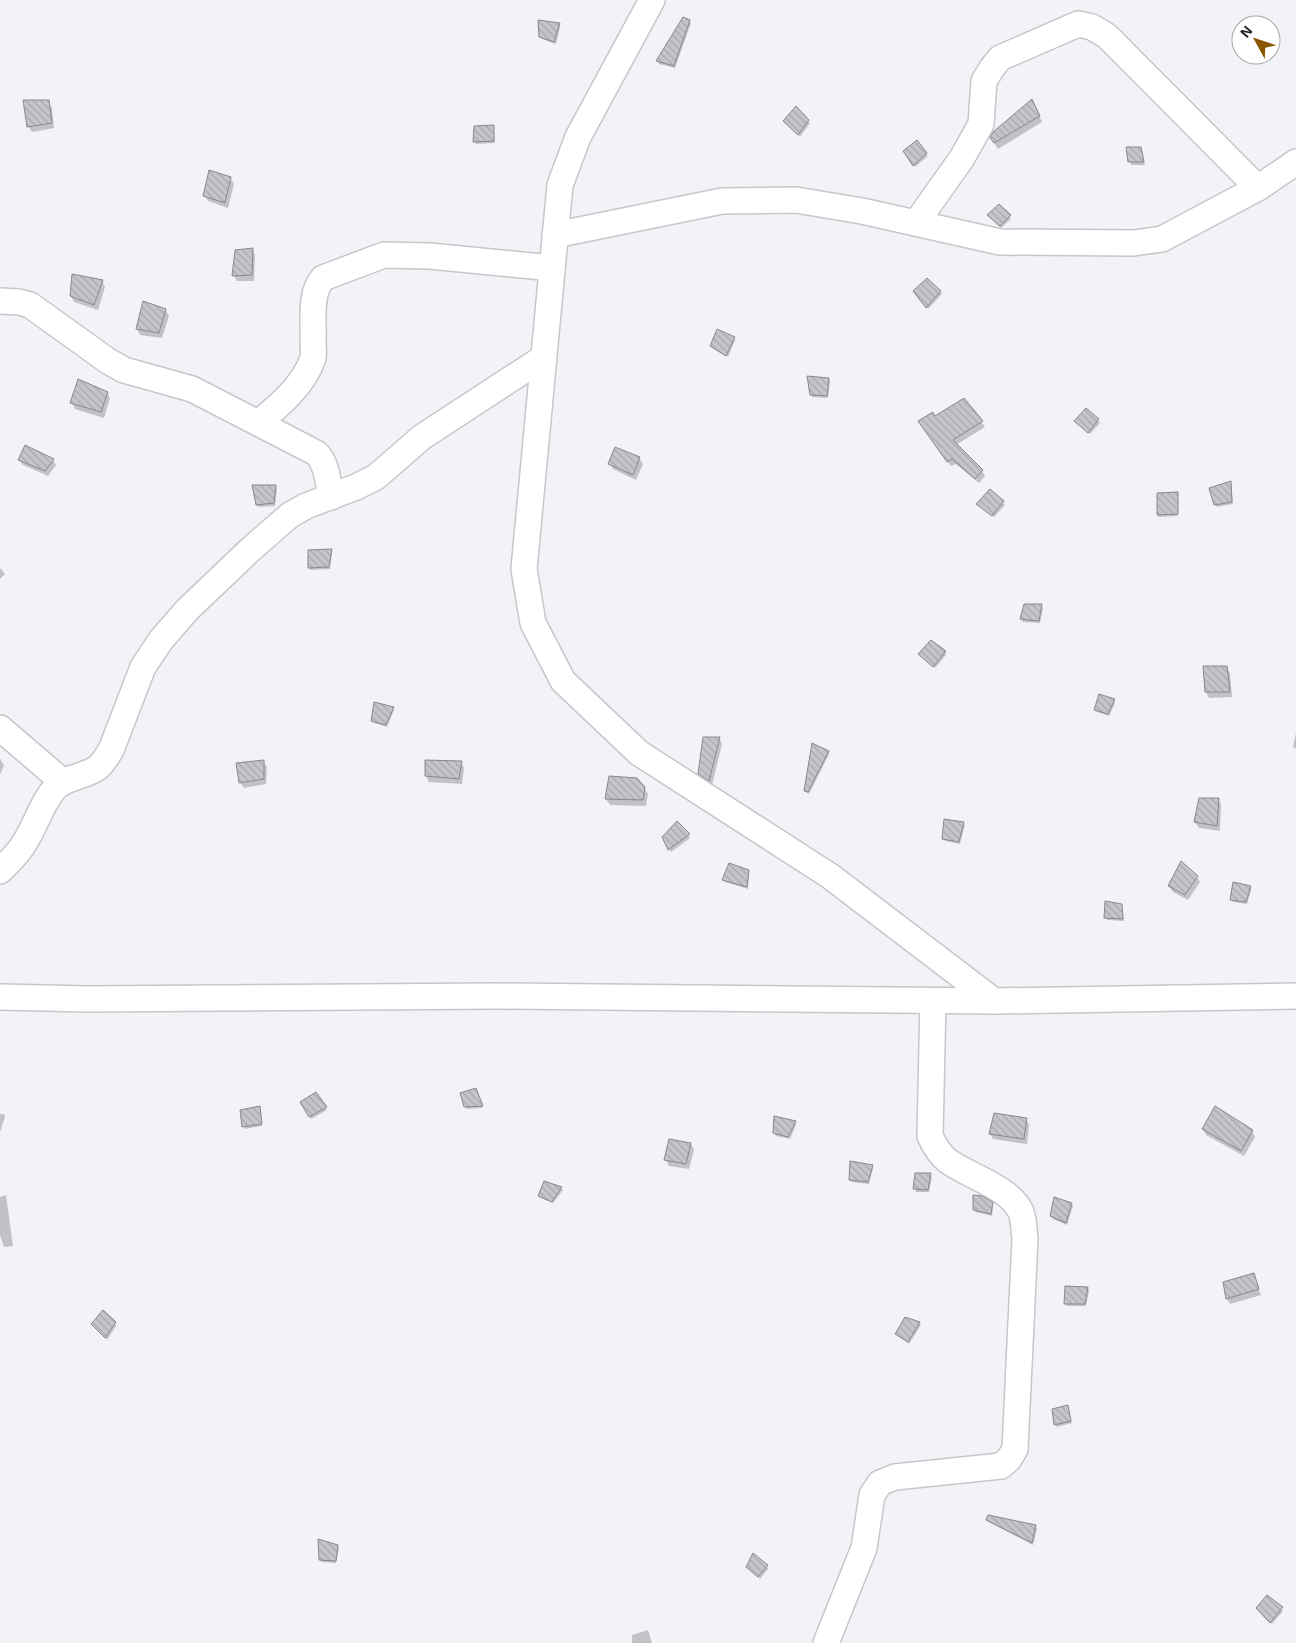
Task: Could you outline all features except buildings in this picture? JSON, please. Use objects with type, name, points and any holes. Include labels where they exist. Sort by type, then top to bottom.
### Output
[{"type":"street","points":[[652,0],[578,137],[560,185],[524,569],[532,623],[563,682],[640,753],[830,876],[994,1001]]},
{"type":"street","points":[[916,223],[962,158],[982,124],[984,81],[1000,58],[1078,24],[1092,27],[1107,36],[1258,188]]},
{"type":"street","points":[[555,235],[722,201],[796,200],[862,211],[1000,242],[1134,243],[1162,239],[1258,188],[1296,162]]},
{"type":"street","points":[[258,423],[276,408],[303,378],[313,357],[314,294],[323,278],[384,255],[430,256],[552,268]]},
{"type":"street","points":[[0,301],[19,302],[30,305],[108,361],[124,370],[192,389],[316,453],[321,457],[331,497]]},
{"type":"street","points":[[0,871],[14,858],[26,842],[38,816],[55,789],[63,782],[97,768],[105,760],[111,750],[143,666],[161,640],[187,610],[290,515],[306,506],[356,488],[376,477],[422,437],[543,358]]},
{"type":"street","points":[[0,728],[63,782]]},
{"type":"street","points":[[0,997],[88,999],[507,996],[994,1001],[1296,996]]},
{"type":"street","points":[[826,1643],[864,1548],[872,1496],[880,1484],[894,1477],[1001,1466],[1009,1459],[1015,1449],[1025,1239],[1021,1213],[1014,1202],[1003,1193],[947,1160],[936,1149],[930,1136],[933,1001]]}]
